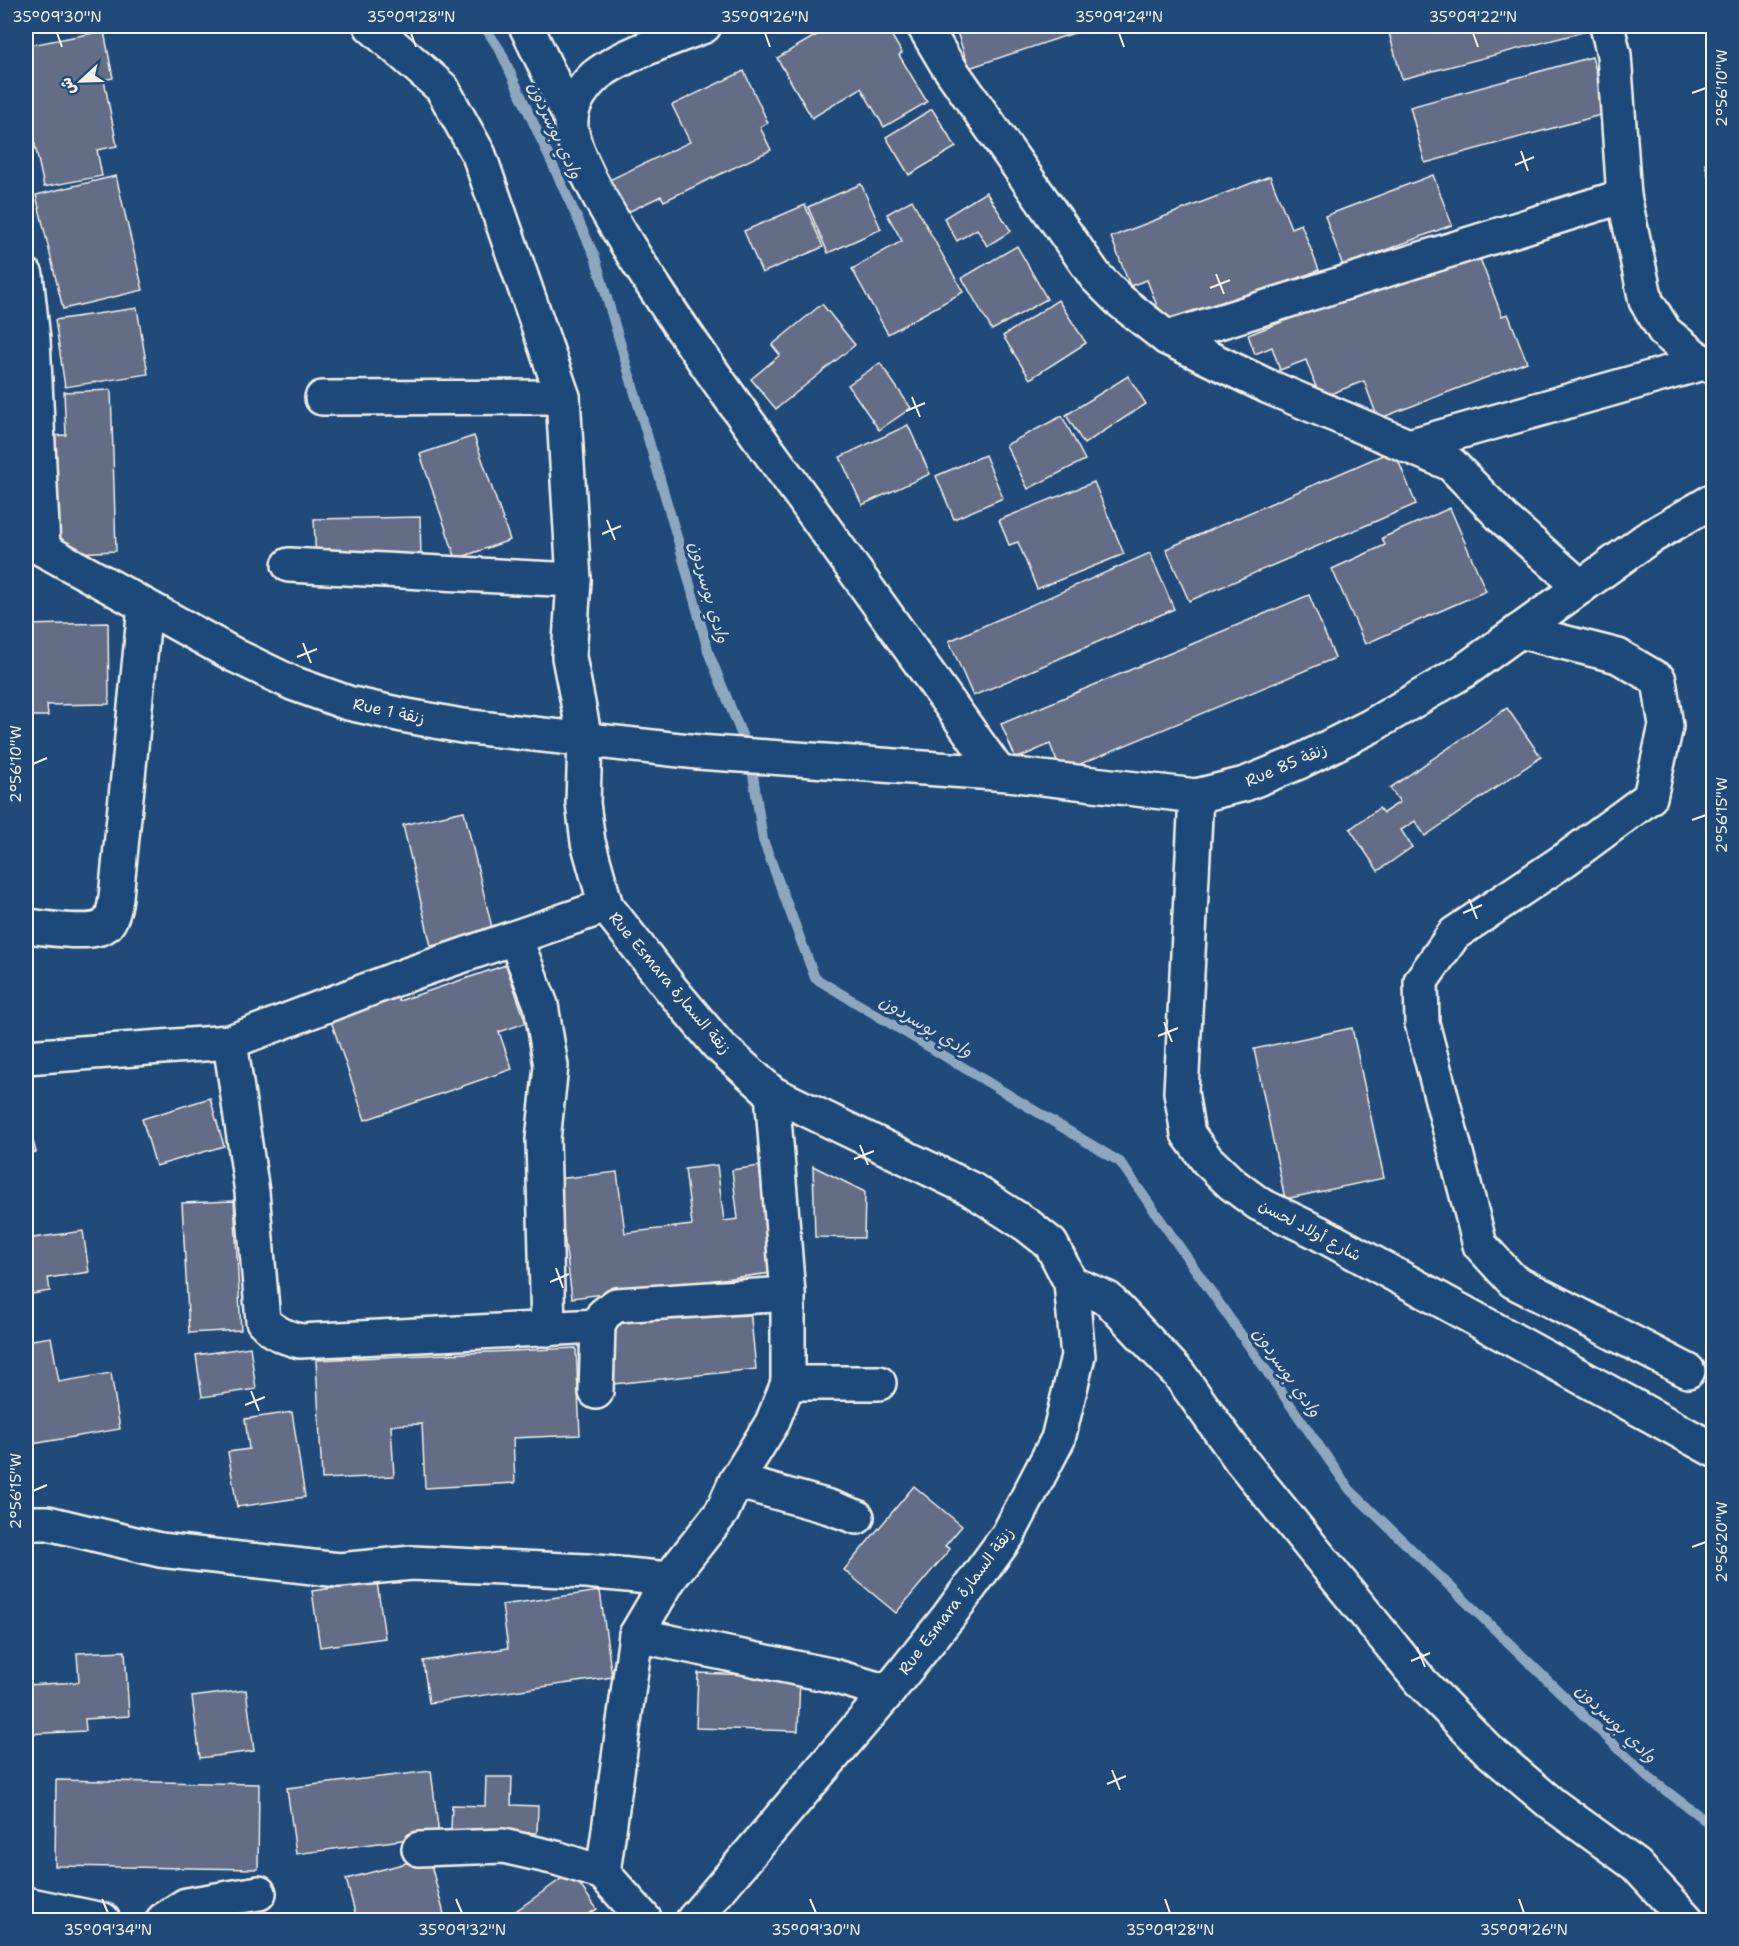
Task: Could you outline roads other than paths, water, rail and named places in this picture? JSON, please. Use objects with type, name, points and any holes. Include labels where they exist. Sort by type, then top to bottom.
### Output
[{"type":"street","name":"Rue Esmara زنقة السمارة","points":[[371,26],[442,88],[479,155],[563,397],[574,580],[569,657],[585,739],[583,802],[588,842],[606,906],[670,989],[718,1046],[772,1093],[971,1189],[1018,1219],[1051,1244],[1071,1283],[1078,1356],[1058,1439],[1008,1535],[948,1617],[888,1692],[693,1920]]},
{"type":"street","points":[[526,26],[571,119],[576,144],[611,218],[676,319],[999,773]]},
{"type":"street","points":[[571,119],[576,100],[594,77],[620,61],[704,26]]},
{"type":"street","points":[[924,26],[946,63],[1096,277],[1119,300],[1167,338],[1269,387],[1451,464],[1503,518],[1581,587]]},
{"type":"street","points":[[1607,26],[1614,55],[1624,196],[1646,302],[1665,332],[1708,365]]},
{"type":"street","points":[[1167,338],[1624,196]]},
{"type":"street","points":[[26,275],[33,340],[34,544]]},
{"type":"street","points":[[1409,446],[1708,365]]},
{"type":"street","points":[[322,398],[563,397]]},
{"type":"street","name":"Rue 85 زنقة","points":[[790,758],[999,773],[1196,796],[1245,784],[1297,763],[1371,726],[1464,671],[1647,539],[1713,500]]},
{"type":"street","name":"Rue زنقة 1","points":[[34,544],[236,656],[292,683],[348,703],[462,726],[699,752],[790,758]]},
{"type":"street","points":[[289,565],[574,580]]},
{"type":"street","points":[[26,926],[95,931],[108,923],[111,918],[116,897],[145,607]]},
{"type":"street","points":[[1519,631],[1618,656],[1659,680],[1666,726],[1650,797],[1566,860],[1454,934],[1421,981],[1422,1023],[1480,1245],[1513,1281],[1688,1371]]},
{"type":"street","name":"شارع أولاد لحسن","points":[[1196,796],[1181,1092],[1188,1134],[1207,1160],[1232,1184],[1259,1204],[1317,1232],[1713,1450]]},
{"type":"street","points":[[26,1057],[230,1042],[409,974],[606,906]]},
{"type":"street","points":[[515,938],[541,1005],[551,1066],[543,1140],[548,1329]]},
{"type":"street","points":[[230,1042],[252,1192],[260,1303],[263,1321],[272,1332],[300,1341],[598,1326]]},
{"type":"street","points":[[603,1873],[636,1635],[669,1578],[722,1512],[736,1481],[772,1423],[788,1383],[788,1294],[772,1093]]},
{"type":"street","points":[[1071,1283],[1108,1299],[1179,1374],[1240,1459],[1421,1682],[1488,1750],[1552,1804],[1635,1865],[1687,1920]]},
{"type":"street","points":[[596,1392],[598,1326],[603,1315],[616,1305],[788,1294]]},
{"type":"street","points":[[788,1383],[879,1383]]},
{"type":"street","points":[[736,1481],[857,1517]]},
{"type":"street","points":[[26,1523],[48,1523],[160,1550],[339,1570],[412,1563],[586,1571],[669,1578]]},
{"type":"street","points":[[636,1635],[830,1675],[888,1692]]},
{"type":"street","points":[[419,1849],[502,1846],[556,1858],[603,1873],[645,1920]]},
{"type":"street","points":[[163,1920],[186,1905],[259,1893]]},
{"type":"street","points":[[26,1904],[103,1920]]},
{"type":"waterway","name":"وادي بوسردون","points":[[484,26],[500,50],[595,257],[709,654],[750,755],[763,840],[815,978],[1120,1162],[1350,1490],[1648,1777],[1714,1827]]}]
